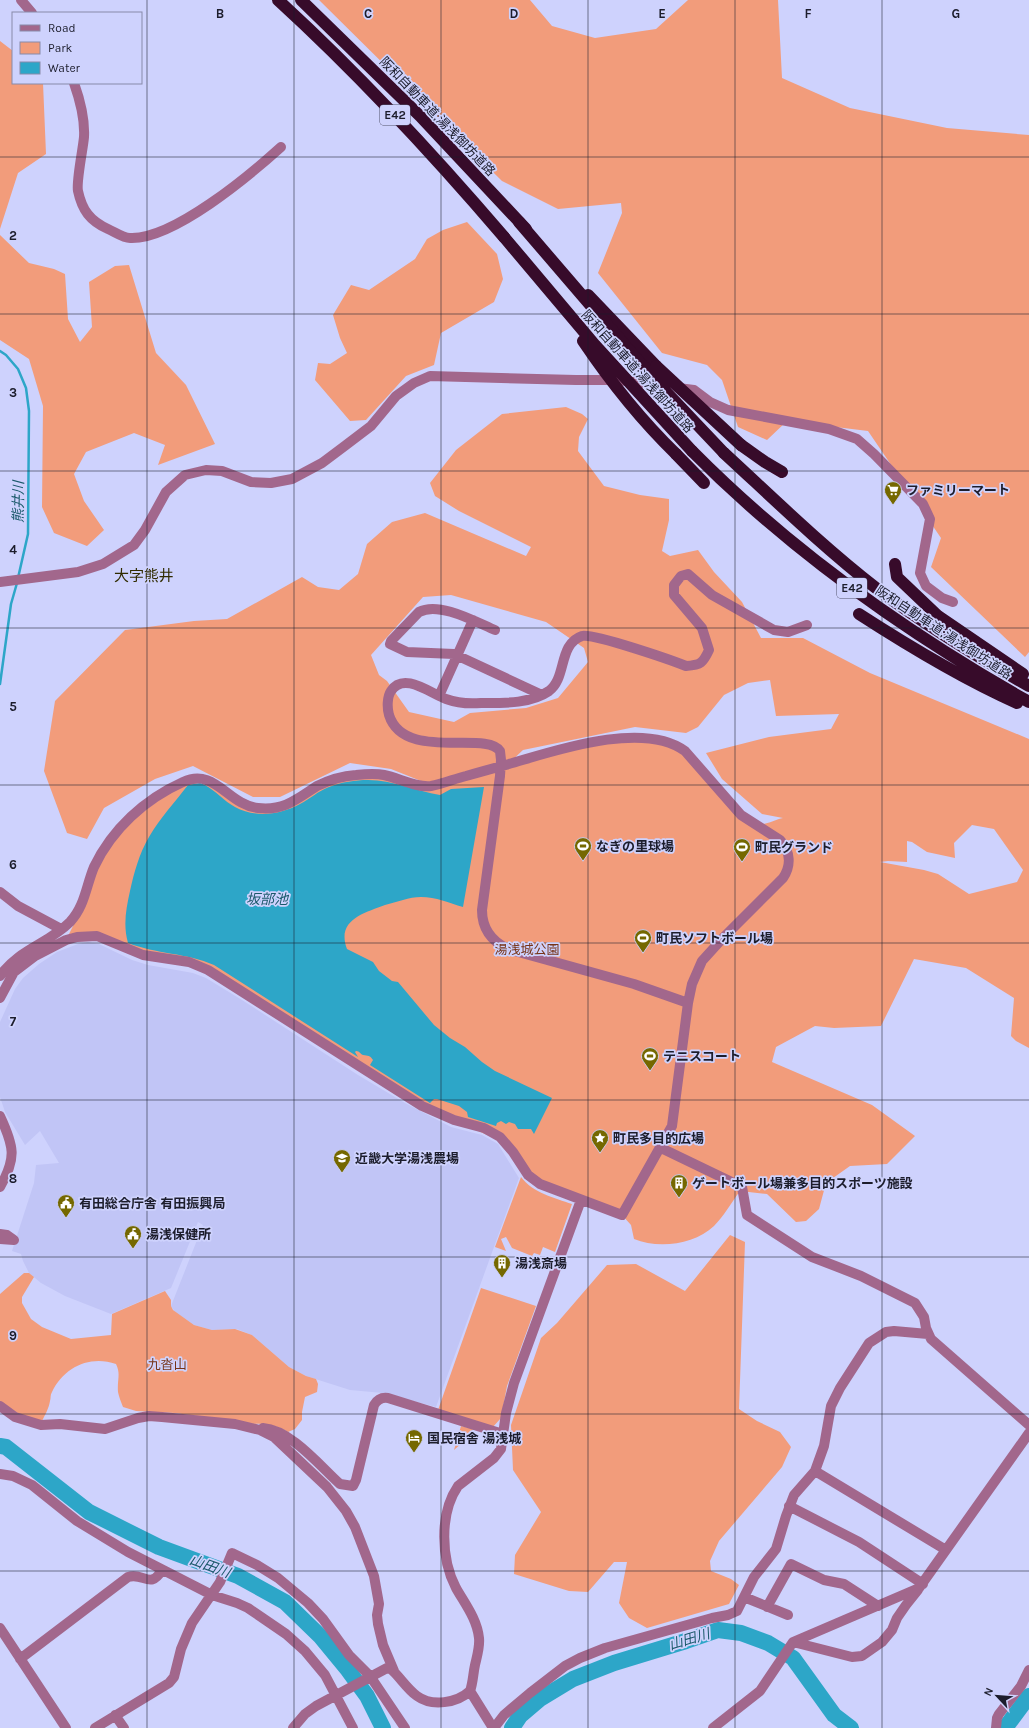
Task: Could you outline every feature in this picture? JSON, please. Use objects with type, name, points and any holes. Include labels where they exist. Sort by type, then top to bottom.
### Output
[{"type":"highway","name":"阪和自動車道;湯浅御坊道路","points":[[278,0],[350,67],[403,123],[543,282],[595,345],[692,452],[749,506],[874,605],[936,647],[1029,702]]},
{"type":"highway","name":"阪和自動車道;湯浅御坊道路","points":[[301,0],[420,116],[519,222],[653,378],[724,453],[806,530],[876,588],[952,641],[1029,686]]},
{"type":"highway","points":[[519,222],[656,366],[741,445],[782,472]]},
{"type":"highway","points":[[543,282],[596,360],[638,413],[704,483]]},
{"type":"highway","points":[[895,564],[897,577],[938,616],[984,649],[1029,678]]},
{"type":"highway","points":[[859,614],[946,668],[1029,708]]},
{"type":"street","points":[[21,0],[31,12]]},
{"type":"street","points":[[74,84],[80,103],[84,135],[77,189],[84,211],[96,223],[129,238],[147,236],[189,218],[253,171],[282,147]]},
{"type":"street","points":[[0,582],[72,573],[104,564],[134,545],[145,530],[166,492],[185,475],[206,470],[222,471],[251,482],[271,483],[292,479],[322,463],[371,426],[396,396],[414,383],[430,376],[460,376],[618,380],[694,390],[710,402],[728,410],[829,429],[857,439],[874,454],[923,504],[930,519],[920,573],[926,586],[942,598],[953,602]]},
{"type":"street","points":[[688,1003],[634,984],[508,949],[499,945],[490,936],[483,922],[482,910],[501,766],[500,751],[496,747],[487,744],[420,740],[411,737],[401,731],[389,714],[389,694],[400,684],[411,683],[439,696],[463,703],[527,701],[551,690],[557,681],[568,649],[574,640],[583,636],[599,638],[686,666],[698,665],[704,660],[709,650],[702,628],[674,595],[674,585],[681,576],[688,574],[712,595],[774,630],[788,632],[807,625]]},
{"type":"street","points":[[495,630],[449,610],[424,610],[420,612],[390,642],[392,646],[407,652],[447,652],[457,655],[542,695]]},
{"type":"street","points":[[439,696],[473,620]]},
{"type":"street","points":[[0,976],[14,959],[71,921],[84,901],[94,868],[102,853],[118,831],[140,808],[157,796],[188,780],[199,778],[206,779],[214,783],[240,803],[256,808],[266,809],[284,806],[298,800],[327,782],[346,776],[377,774],[428,786],[562,748],[601,740],[644,738],[668,742],[681,748],[689,754],[741,815],[774,835],[784,844],[789,860],[787,872],[776,886],[722,939],[702,962],[692,984],[688,1003],[673,1120],[669,1132],[622,1215],[540,1184],[528,1175],[507,1144],[492,1132],[454,1120],[422,1106],[240,989],[197,965],[142,955],[97,936],[77,937],[66,940],[34,956],[19,967],[10,977],[0,998]]},
{"type":"street","points":[[0,892],[18,906],[61,929]]},
{"type":"street","points":[[0,1116],[7,1131],[12,1154],[0,1187]]},
{"type":"street","points":[[660,1148],[742,1187],[747,1215],[796,1249],[861,1276],[915,1303],[924,1317],[928,1334],[936,1344],[1029,1424]]},
{"type":"street","points":[[293,1728],[305,1714],[339,1693],[387,1668],[394,1671],[416,1696],[426,1700],[437,1702],[458,1700],[470,1691],[478,1653],[479,1638],[476,1623],[456,1589],[449,1570],[445,1541],[447,1512],[450,1501],[458,1486],[494,1458],[501,1449],[514,1383],[581,1200]]},
{"type":"street","points":[[0,1234],[7,1235],[14,1240],[0,1240]]},
{"type":"street","points":[[470,1691],[494,1728],[504,1715],[530,1693],[565,1666],[580,1658],[605,1648],[732,1614],[737,1611],[756,1574],[776,1549],[789,1506],[794,1495],[815,1471],[824,1446],[831,1406],[840,1388],[869,1343],[886,1332],[894,1330],[928,1334]]},
{"type":"street","points":[[251,1428],[267,1428],[282,1432],[340,1484],[350,1487],[353,1486],[356,1480],[374,1405],[382,1398],[388,1398],[503,1434]]},
{"type":"street","points":[[0,1406],[15,1417],[41,1424],[60,1424],[105,1429],[148,1416],[221,1422],[267,1433],[283,1444],[327,1487],[346,1511],[355,1527],[374,1576],[379,1598],[377,1615],[379,1628],[383,1645],[394,1671]]},
{"type":"street","points":[[792,1643],[852,1657],[862,1656],[882,1642],[892,1630],[897,1618],[906,1605],[1029,1433]]},
{"type":"street","points":[[815,1471],[946,1550]]},
{"type":"street","points":[[0,1474],[13,1476],[32,1485],[85,1527],[128,1552],[212,1595],[248,1608],[293,1639],[305,1651],[339,1693],[353,1728]]},
{"type":"street","points":[[789,1506],[859,1542],[921,1586]]},
{"type":"street","points":[[95,1728],[169,1682],[174,1677],[181,1649],[192,1623],[220,1582],[232,1553],[257,1565],[294,1590],[323,1619],[339,1644],[368,1677],[404,1728]]},
{"type":"street","points":[[767,1607],[791,1564],[824,1580],[844,1584],[878,1606]]},
{"type":"street","points":[[20,1659],[128,1578],[136,1576],[155,1580],[162,1570]]},
{"type":"street","points":[[713,1728],[760,1690],[781,1662],[792,1643],[921,1586]]},
{"type":"street","points":[[744,1597],[788,1615]]},
{"type":"street","points":[[0,1628],[66,1728]]},
{"type":"street","points":[[996,1728],[999,1714],[1021,1686],[1029,1670]]},
{"type":"street","points":[[115,1715],[124,1728]]},
{"type":"shaded area","name":"近畿大学湯浅農場","points":[[88,942],[99,944],[132,960],[148,965],[193,973],[206,978],[358,1075],[405,1103],[451,1127],[482,1135],[498,1144],[519,1178],[436,1407],[383,1393],[350,1390],[306,1376],[289,1367],[252,1335],[237,1329],[212,1330],[194,1325],[175,1312],[171,1306],[203,1225],[198,1222],[171,1288],[111,1314],[65,1296],[41,1283],[29,1273],[21,1254],[12,1251],[34,1183],[36,1165],[59,1163],[40,1131],[25,1145],[5,1112],[0,1097],[0,1022],[15,989],[23,978],[39,964],[57,952]]},
{"type":"green space","points":[[319,0],[530,0],[552,26],[595,38],[656,29],[688,0],[778,0],[782,78],[850,108],[947,128],[1029,135],[1029,652],[1025,657],[931,567],[941,538],[868,431],[787,421],[767,440],[738,427],[722,380],[707,365],[662,353],[598,273],[622,213],[621,203],[558,209],[502,181]]},
{"type":"green space","points":[[0,41],[12,50],[12,84],[43,84],[46,154],[18,173],[0,229]]},
{"type":"green space","points":[[467,222],[497,254],[503,279],[494,302],[441,333],[434,365],[406,376],[366,420],[350,421],[315,380],[318,363],[330,364],[347,353],[340,338],[333,315],[351,285],[369,290],[415,259],[427,239],[443,230]]},
{"type":"green space","points":[[0,235],[29,263],[54,269],[65,274],[68,319],[80,342],[92,327],[89,282],[115,266],[129,265],[156,353],[186,385],[215,444],[158,465],[165,445],[134,433],[86,452],[74,474],[84,501],[104,530],[87,546],[54,533],[42,507],[43,406],[29,359],[0,340]]},
{"type":"green space","name":"湯浅城公園","points":[[566,407],[582,414],[588,419],[579,437],[578,451],[604,486],[640,495],[669,499],[669,520],[662,551],[670,556],[698,550],[714,572],[742,602],[761,638],[803,638],[870,673],[1029,739],[1029,1048],[1016,1041],[1011,1036],[1014,998],[966,968],[914,959],[881,1026],[834,1028],[815,1026],[776,1047],[772,1062],[872,1105],[915,1136],[887,1164],[850,1166],[826,1183],[819,1209],[806,1221],[796,1222],[767,1194],[740,1191],[714,1226],[696,1237],[686,1241],[665,1244],[654,1244],[634,1239],[631,1225],[622,1215],[540,1184],[507,1144],[454,1120],[208,970],[156,957],[107,940],[66,940],[74,924],[88,883],[118,831],[184,781],[221,788],[266,809],[317,787],[355,775],[431,785],[391,769],[350,763],[280,797],[253,797],[193,766],[155,779],[104,808],[87,839],[67,833],[44,771],[55,701],[125,630],[194,621],[227,619],[302,577],[318,587],[339,590],[358,574],[367,544],[392,522],[425,513],[526,556],[531,547],[459,511],[435,496],[430,483],[456,450],[502,414]],"holes":[[[451,595],[546,622],[584,648],[588,662],[558,698],[526,708],[470,713],[454,722],[409,712],[387,681],[379,675],[371,655],[423,597]],[[770,680],[776,716],[839,714],[831,729],[769,737],[706,753],[722,779],[762,814],[783,818],[762,824],[751,820],[729,802],[675,744],[608,739],[508,764],[523,750],[635,727],[686,733],[698,727],[724,695],[748,683]],[[972,825],[994,829],[1023,870],[1017,882],[969,894],[938,874],[880,862],[907,862],[907,841],[912,842],[927,852],[955,858],[954,843]]]},
{"type":"green space","points":[[521,1177],[526,1183],[538,1191],[572,1204],[555,1252],[543,1247],[540,1255],[534,1253],[532,1256],[512,1248],[506,1237],[501,1239],[506,1251],[495,1247]]},
{"type":"green space","points":[[730,1235],[745,1242],[739,1409],[757,1421],[780,1432],[791,1447],[782,1467],[719,1541],[710,1561],[711,1571],[731,1579],[739,1585],[729,1604],[647,1628],[629,1618],[619,1603],[627,1562],[614,1562],[588,1592],[569,1591],[514,1574],[515,1555],[541,1512],[513,1470],[511,1425],[541,1338],[557,1323],[607,1265],[636,1264],[685,1291]]},
{"type":"green space","name":"九沓山","points":[[24,1273],[29,1273],[34,1277],[22,1297],[22,1303],[31,1319],[42,1327],[71,1339],[111,1335],[112,1314],[165,1291],[171,1300],[173,1310],[194,1325],[212,1330],[235,1329],[252,1335],[289,1367],[306,1376],[316,1379],[318,1384],[317,1392],[305,1397],[302,1420],[295,1429],[288,1432],[280,1428],[267,1425],[175,1413],[136,1411],[123,1407],[119,1398],[119,1374],[116,1364],[97,1361],[79,1365],[63,1376],[51,1393],[49,1406],[42,1421],[24,1417],[0,1402],[0,1294]]},
{"type":"green space","points":[[481,1288],[536,1306],[507,1386],[501,1418],[492,1428],[438,1410]]},
{"type":"green space","points":[[461,1426],[473,1429],[470,1436],[454,1450]]},
{"type":"water","name":"坂部池","points":[[358,780],[377,780],[440,795],[451,789],[484,787],[463,907],[427,897],[416,897],[403,900],[369,911],[354,919],[345,931],[345,939],[347,949],[373,962],[379,971],[392,981],[398,982],[434,1025],[450,1038],[465,1047],[495,1071],[552,1098],[534,1134],[531,1129],[518,1129],[515,1124],[509,1122],[506,1124],[501,1121],[497,1123],[496,1126],[468,1117],[467,1112],[459,1106],[437,1099],[434,1099],[430,1103],[370,1065],[373,1060],[370,1056],[363,1055],[356,1051],[355,1052],[358,1057],[214,965],[193,958],[139,947],[128,943],[125,923],[126,911],[133,877],[145,843],[153,830],[188,785],[200,783],[209,787],[235,807],[251,813],[268,814],[292,808],[334,785]]},
{"type":"waterway","name":"熊井川","points":[[0,351],[6,355],[18,369],[26,388],[29,411],[28,534],[18,578]]},
{"type":"waterway","name":"熊井川","points":[[0,684],[11,604],[17,583]]},
{"type":"waterway","name":"山田川","points":[[0,1446],[6,1447],[89,1512],[159,1547],[238,1576],[285,1602],[320,1636],[348,1670],[367,1696],[383,1728]]},
{"type":"waterway","name":"山田川","points":[[512,1728],[520,1716],[540,1699],[573,1679],[614,1663],[718,1630],[741,1633],[768,1643],[793,1658],[834,1715],[851,1728]]},
{"type":"waterway","name":"山田川","points":[[1005,1728],[1029,1696]]},
{"type":"place","name":"ファミリーマート","points":[[893,505]]},
{"type":"place","name":"なぎの里球場","points":[[583,861]]},
{"type":"place","name":"町民グランド","points":[[742,862]]},
{"type":"place","name":"町民ソフトボール場","points":[[643,953]]},
{"type":"place","name":"テニスコート","points":[[650,1071]]},
{"type":"place","name":"町民多目的広場","points":[[600,1153]]},
{"type":"place","name":"近畿大学湯浅農場","points":[[342,1173]]},
{"type":"place","name":"ゲートボール場兼多目的スポーツ施設","points":[[679,1198]]},
{"type":"place","name":"有田総合庁舎 有田振興局","points":[[66,1218]]},
{"type":"place","name":"湯浅保健所","points":[[133,1249]]},
{"type":"place","name":"湯浅斎場","points":[[502,1278]]},
{"type":"place","name":"国民宿舎 湯浅城","points":[[414,1453]]},
{"type":"district","name":"大字熊井","points":[[144,576]]}]
